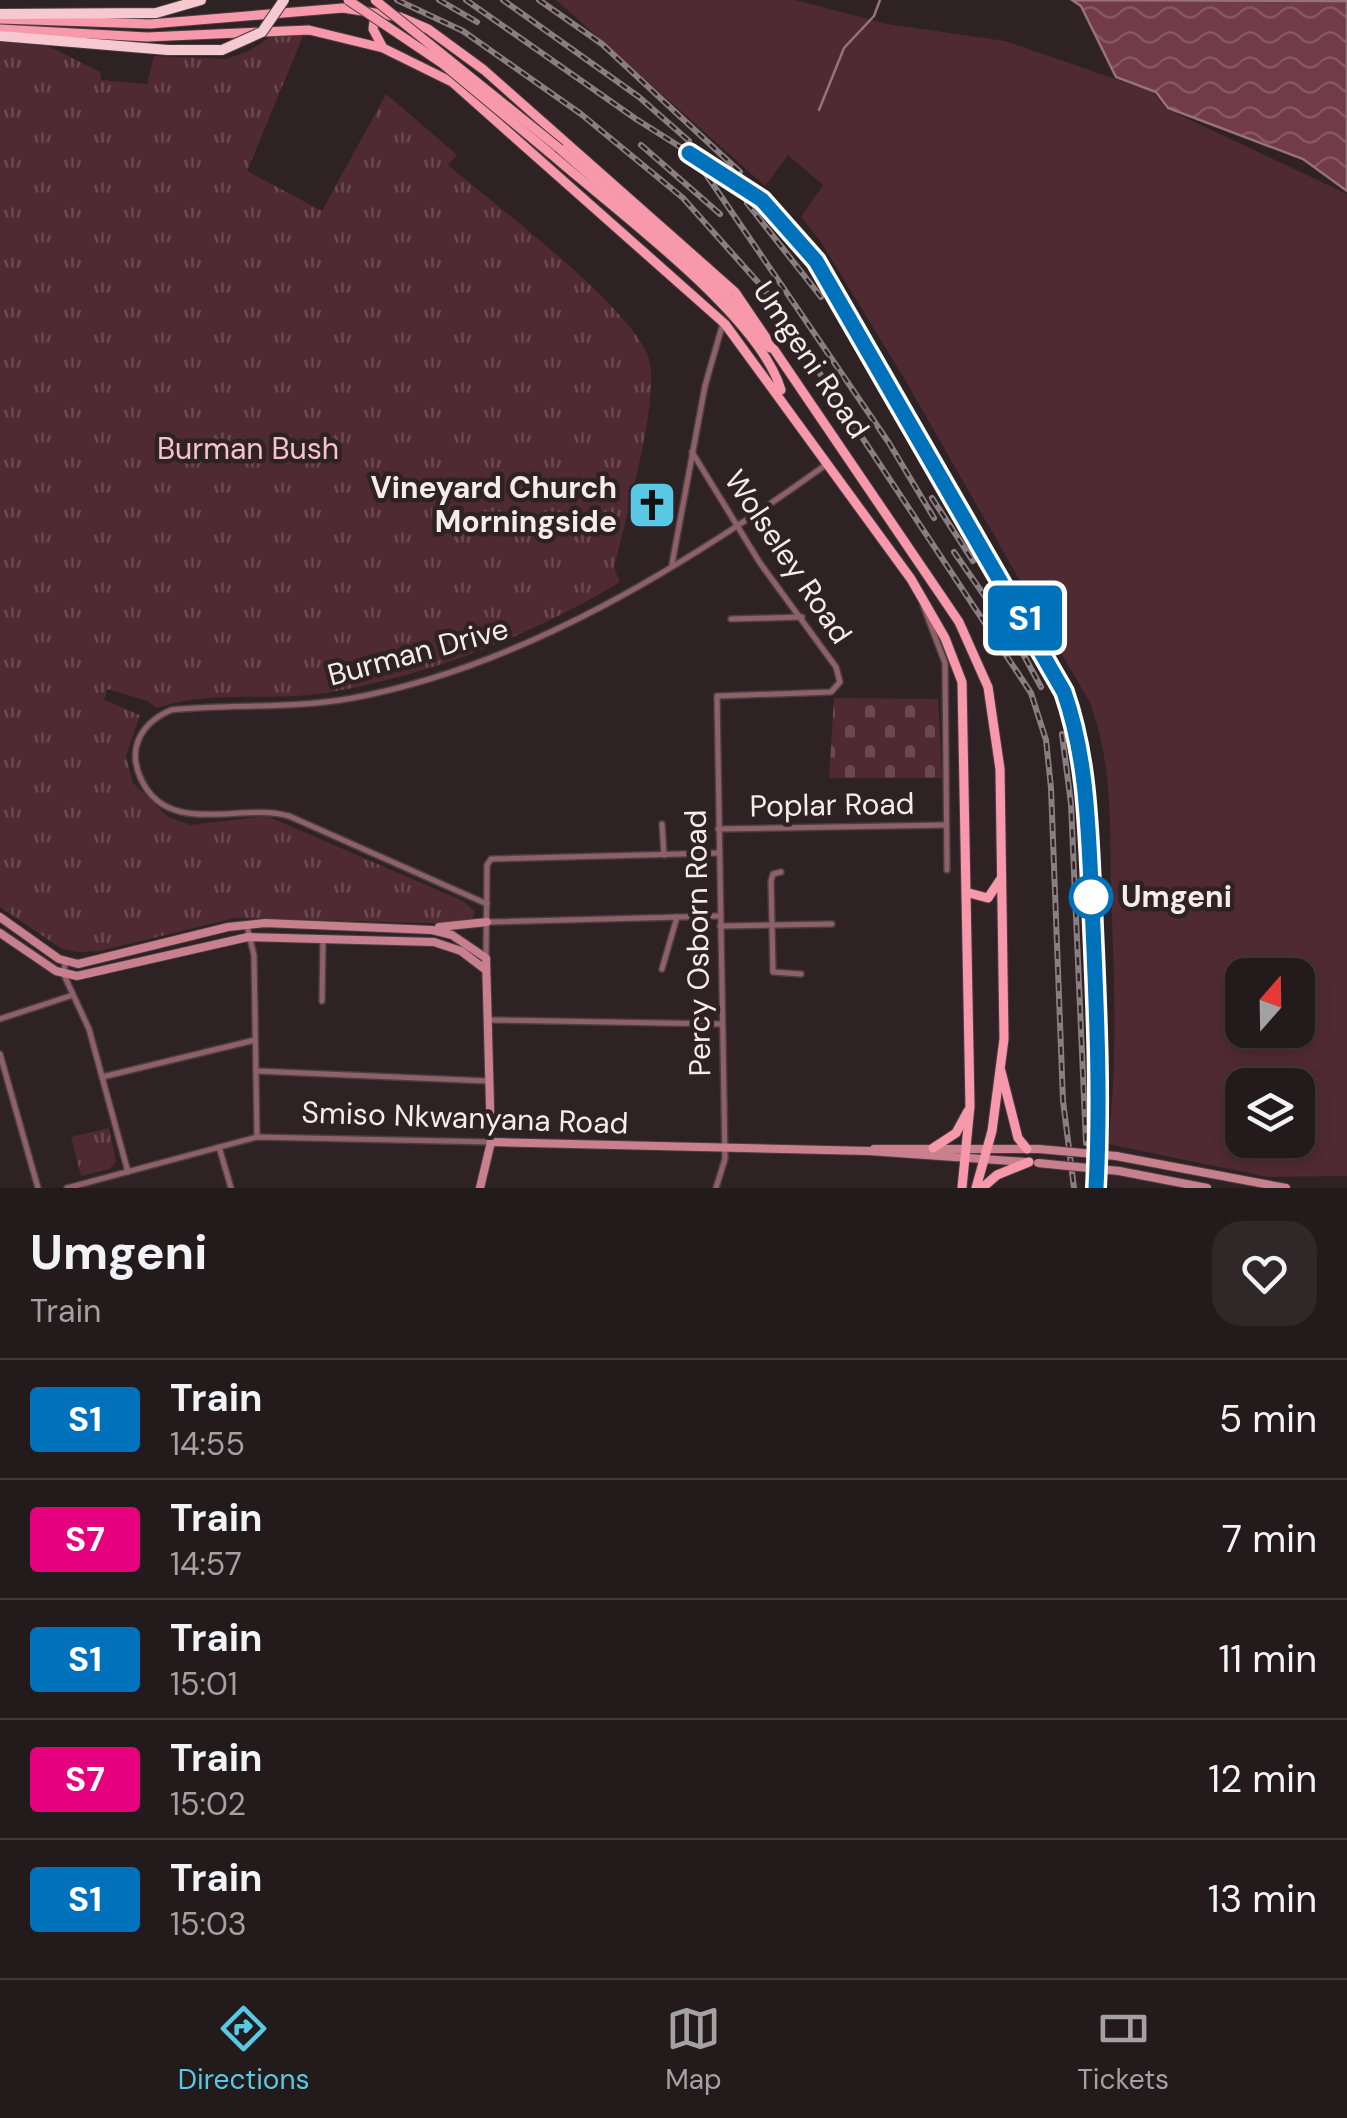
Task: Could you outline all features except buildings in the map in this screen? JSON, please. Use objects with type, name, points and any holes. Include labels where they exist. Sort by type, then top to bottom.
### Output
[{"type":"highway","points":[[0,16],[168,12],[202,0]]},
{"type":"highway","points":[[0,32],[76,43],[222,50],[262,32],[284,0]]},
{"type":"main road","points":[[348,0],[443,64],[556,152],[722,306],[775,374],[782,398]]},
{"type":"main road","points":[[375,5],[724,293],[791,374]]},
{"type":"main road","points":[[375,5],[373,30],[384,48]]},
{"type":"main road","name":"Umgeni Road","points":[[0,16],[134,25],[375,5],[428,29],[456,48],[735,292],[941,594],[977,658],[998,732],[1001,1071],[979,1188]]},
{"type":"main road","name":"Umgeni Road","points":[[0,32],[147,37],[309,30],[384,48],[432,70],[470,96],[723,322],[782,398],[922,597],[955,660],[965,702],[969,893],[970,1106],[962,1188]]},
{"type":"main road","points":[[969,893],[988,898],[1001,877]]},
{"type":"main road","points":[[1001,1071],[1018,1138],[1027,1149]]},
{"type":"main road","points":[[933,1148],[956,1133],[970,1106]]},
{"type":"main road","points":[[979,1188],[997,1175],[1033,1162]]},
{"type":"street","points":[[672,564],[692,452],[723,322]]},
{"type":"street","name":"Wolseley Road","points":[[692,452],[836,667],[840,682],[836,689],[717,696]]},
{"type":"street","name":"Burman Drive","points":[[487,904],[289,816],[262,810],[196,815],[166,807],[149,793],[137,768],[138,742],[156,718],[171,710],[314,703],[375,693],[537,642],[672,564],[828,463]]},
{"type":"street","points":[[922,597],[926,618],[944,655],[947,870]]},
{"type":"street","points":[[730,619],[802,618]]},
{"type":"street","name":"Percy Osborn Road","points":[[716,1188],[724,1169],[717,696]]},
{"type":"street","points":[[662,824],[664,855]]},
{"type":"street","name":"Poplar Road","points":[[718,829],[946,825]]},
{"type":"street","points":[[480,1188],[491,1142],[487,865],[494,858],[719,854]]},
{"type":"street","points":[[782,872],[773,874],[771,881],[773,972],[800,974]]},
{"type":"street","points":[[128,1172],[72,986],[64,975],[0,933],[4,920],[65,962],[78,964],[266,922],[419,928],[487,922],[719,916]]},
{"type":"street","points":[[662,969],[677,917]]},
{"type":"street","points":[[254,955],[266,922]]},
{"type":"street","points":[[246,924],[254,955],[257,1137]]},
{"type":"street","points":[[720,926],[832,924]]},
{"type":"street","points":[[352,926],[352,939]]},
{"type":"street","points":[[419,928],[430,936],[422,942]]},
{"type":"street","points":[[419,928],[452,935],[486,958]]},
{"type":"street","points":[[64,975],[77,976],[248,937],[451,946],[486,970]]},
{"type":"street","points":[[322,1002],[323,938]]},
{"type":"street","points":[[159,944],[164,957]]},
{"type":"street","points":[[64,975],[65,962]]},
{"type":"street","points":[[72,986],[78,964]]},
{"type":"street","points":[[0,1019],[74,994]]},
{"type":"street","points":[[489,1020],[721,1024]]},
{"type":"street","points":[[102,1076],[256,1040]]},
{"type":"street","points":[[0,1054],[38,1188]]},
{"type":"street","points":[[256,1070],[490,1081]]},
{"type":"street","name":"Smiso Nkwanyana Road","points":[[67,1188],[257,1137],[967,1154],[1039,1149],[1116,1156],[1286,1188]]},
{"type":"street","points":[[219,1147],[231,1188]]},
{"type":"street","name":"Smiso Nkwanyana Road","points":[[870,1151],[933,1148],[967,1154]]},
{"type":"street","name":"Smiso Nkwanyana Road","points":[[986,1154],[1119,1170],[1207,1188]]},
{"type":"street","points":[[1148,1175],[1148,1188]]},
{"type":"green space","points":[[556,0],[795,0],[887,24],[1005,41],[1153,92],[1165,108],[1347,194],[1347,1176],[1268,1177],[1108,1144],[1114,1018],[1110,820],[1103,749],[1090,703],[904,378],[821,242],[801,217],[823,185],[788,155],[765,186]]},
{"type":"green space","name":"Burman Bush","points":[[303,36],[247,171],[322,211],[386,94],[457,155],[448,165],[594,288],[641,342],[650,363],[649,407],[614,568],[620,582],[515,636],[440,665],[364,686],[304,695],[198,699],[157,708],[148,701],[107,689],[104,700],[140,715],[126,756],[133,783],[168,817],[190,825],[267,816],[463,901],[475,911],[470,924],[235,918],[99,951],[62,949],[0,907],[0,42],[48,46],[100,72],[101,80],[147,84],[154,56],[227,59],[270,37]]},
{"type":"green space","points":[[834,698],[938,699],[942,778],[829,778]]},
{"type":"green space","points":[[109,1128],[116,1162],[109,1169],[81,1176],[71,1137]]},
{"type":"water","points":[[1072,0],[1347,1],[1347,191],[1303,159],[1168,108],[1156,92],[1116,77],[1081,6]]},
{"type":"waterway","points":[[819,110],[844,48],[874,16],[880,0]]},
{"type":"railway","points":[[397,0],[463,31],[581,114],[683,198],[764,289],[1031,693],[1046,740],[1051,788],[1063,1101],[1074,1188]]},
{"type":"railway","points":[[439,0],[477,22]]},
{"type":"railway","points":[[466,0],[636,119],[750,191],[794,232],[839,299],[1054,669],[1075,730],[1088,823],[1098,1053],[1096,1188]]},
{"type":"railway","points":[[503,0],[639,97],[689,141]]},
{"type":"railway","points":[[539,0],[602,44],[740,172]]},
{"type":"railway","points":[[641,145],[720,214]]},
{"type":"railway","points":[[699,164],[889,443],[934,518]]},
{"type":"railway","points":[[747,203],[821,297]]},
{"type":"railway","points":[[932,498],[973,561]]},
{"type":"railway","points":[[954,552],[1016,641],[1041,687]]},
{"type":"railway","points":[[1062,734],[1071,804],[1086,1143]]},
{"type":"train","name":"S1","points":[[689,153],[762,200],[816,261],[1040,644],[1064,692],[1080,743],[1088,806],[1099,1102],[1096,1188]]},
{"type":"place","name":"Vineyard Church Morningside","points":[[652,505]]},
{"type":"place","name":"Umgeni","points":[[1091,897]]}]
